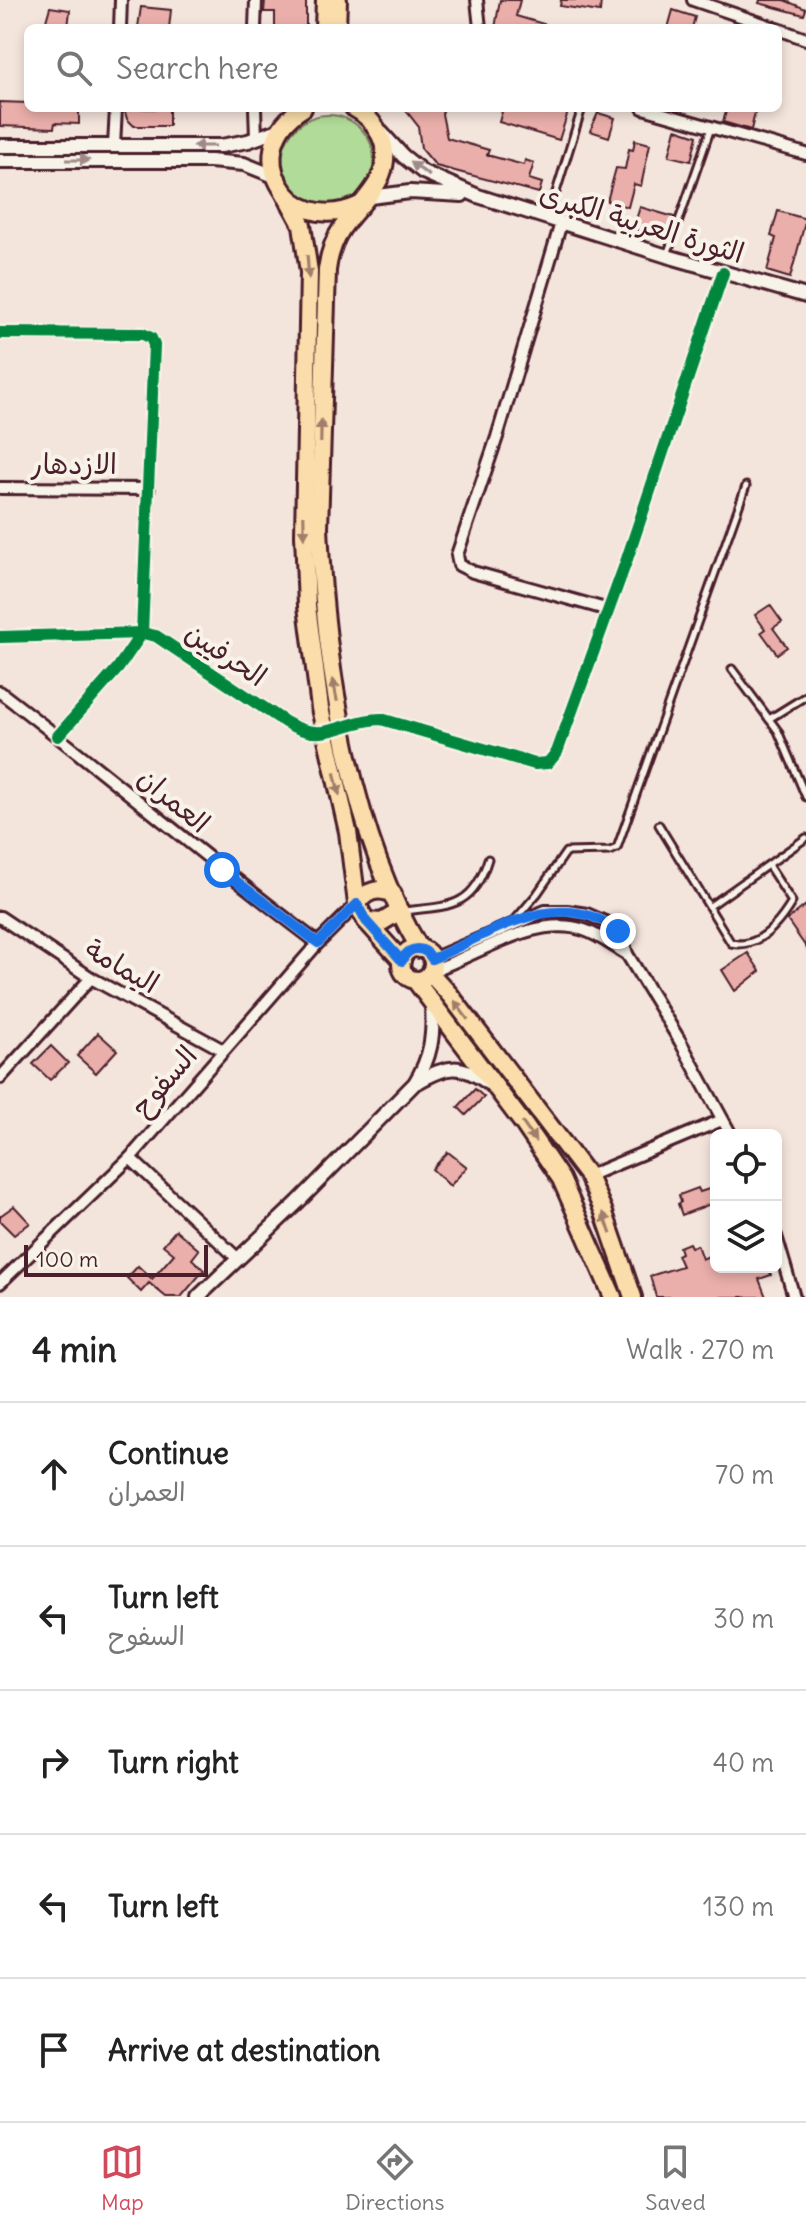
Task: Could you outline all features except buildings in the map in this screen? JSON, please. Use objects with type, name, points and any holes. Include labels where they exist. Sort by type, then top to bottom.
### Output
[{"type":"main road","points":[[324,24],[325,0]]},
{"type":"main road","points":[[337,24],[338,0]]},
{"type":"main road","points":[[295,112],[279,130],[273,147],[273,166],[302,225],[309,272],[304,550],[310,634],[325,733],[348,832],[357,904],[366,921],[402,961],[410,950],[426,966],[588,1176],[633,1297]]},
{"type":"main road","points":[[361,112],[375,124],[383,141],[386,160],[381,177],[341,229],[329,256],[319,528],[330,668],[366,823],[400,911],[426,966],[432,1006],[561,1179],[613,1297]]},
{"type":"main road","points":[[282,186],[301,207],[322,214],[343,213],[366,200]]},
{"type":"main road","points":[[357,904],[363,895],[373,890],[393,894]]},
{"type":"main road","points":[[366,921],[382,922],[400,911]]},
{"type":"street","points":[[120,24],[121,0]]},
{"type":"street","points":[[255,24],[256,0]]},
{"type":"street","points":[[477,0],[480,24]]},
{"type":"street","points":[[693,0],[762,24]]},
{"type":"street","points":[[782,31],[806,39]]},
{"type":"street","points":[[114,146],[116,112]]},
{"type":"street","points":[[255,112],[256,137]]},
{"type":"street","points":[[657,112],[806,154]]},
{"type":"street","name":"الثورة العربية الكبرى","points":[[375,124],[403,156],[423,172],[478,196],[802,296]]},
{"type":"street","points":[[0,146],[221,146],[279,130]]},
{"type":"street","points":[[0,161],[210,161],[244,164],[282,186]]},
{"type":"street","name":"الثورة العربية الكبرى","points":[[366,200],[410,192],[478,196]]},
{"type":"street","points":[[561,223],[497,437],[457,555],[459,565],[473,572],[609,610]]},
{"type":"street","points":[[325,733],[381,719],[535,764],[548,763],[557,752],[609,610],[723,273]]},
{"type":"street","points":[[0,333],[143,334],[151,338],[154,345],[142,633],[118,668],[58,736]]},
{"type":"street","name":"الازدهار","points":[[0,488],[149,489]]},
{"type":"street","name":"الحرفيين","points":[[0,637],[142,633],[156,636],[292,726],[325,733]]},
{"type":"street","name":"العمران","points":[[0,692],[318,943]]},
{"type":"street","name":"السفوح","points":[[0,1283],[130,1158],[318,943],[357,904]]},
{"type":"street","points":[[426,966],[513,923],[545,911],[587,914],[618,931],[627,954],[680,1041],[727,1129]]},
{"type":"street","name":"اليمامة","points":[[0,917],[91,978],[223,1050]]},
{"type":"street","points":[[426,966],[457,963],[533,930],[557,925],[592,933],[627,954]]},
{"type":"street","points":[[0,1078],[91,978]]},
{"type":"street","points":[[198,1297],[298,1202],[415,1083],[426,1066],[432,1046],[432,1006]]},
{"type":"street","points":[[415,1083],[438,1071],[458,1068],[470,1070],[495,1088]]},
{"type":"street","points":[[588,1176],[722,1120]]},
{"type":"street","points":[[130,1158],[237,1258]]},
{"type":"street","points":[[782,1256],[794,1297]]},
{"type":"lane","points":[[547,219],[581,112]]},
{"type":"lane","points":[[667,256],[711,127]]},
{"type":"lane","points":[[513,923],[566,852],[610,851],[617,848],[746,486]]},
{"type":"lane","points":[[732,669],[778,731],[806,795]]},
{"type":"lane","points":[[769,719],[806,696]]},
{"type":"lane","points":[[806,784],[806,795]]},
{"type":"lane","points":[[659,825],[731,943],[754,942],[775,927],[792,902],[768,865]]},
{"type":"lane","points":[[710,906],[806,838]]},
{"type":"lane","points":[[400,911],[447,906],[470,896],[482,880],[488,859]]},
{"type":"green space","points":[[328,115],[346,118],[361,128],[371,143],[374,161],[371,179],[361,194],[346,204],[328,207],[310,204],[295,194],[285,179],[282,161],[285,143],[295,128],[310,118]]},
{"type":"cycle path","points":[[0,637],[142,633],[156,636],[299,729],[323,732],[381,719],[535,764],[548,763],[557,752],[627,559],[723,273]]},
{"type":"cycle path","points":[[0,333],[143,334],[151,338],[154,345],[142,633],[118,668],[58,736]]},
{"type":"route","points":[[222,870],[318,943],[357,904],[366,921],[402,961],[407,952],[416,949],[426,951],[432,959],[545,911],[587,914],[618,931]]}]
